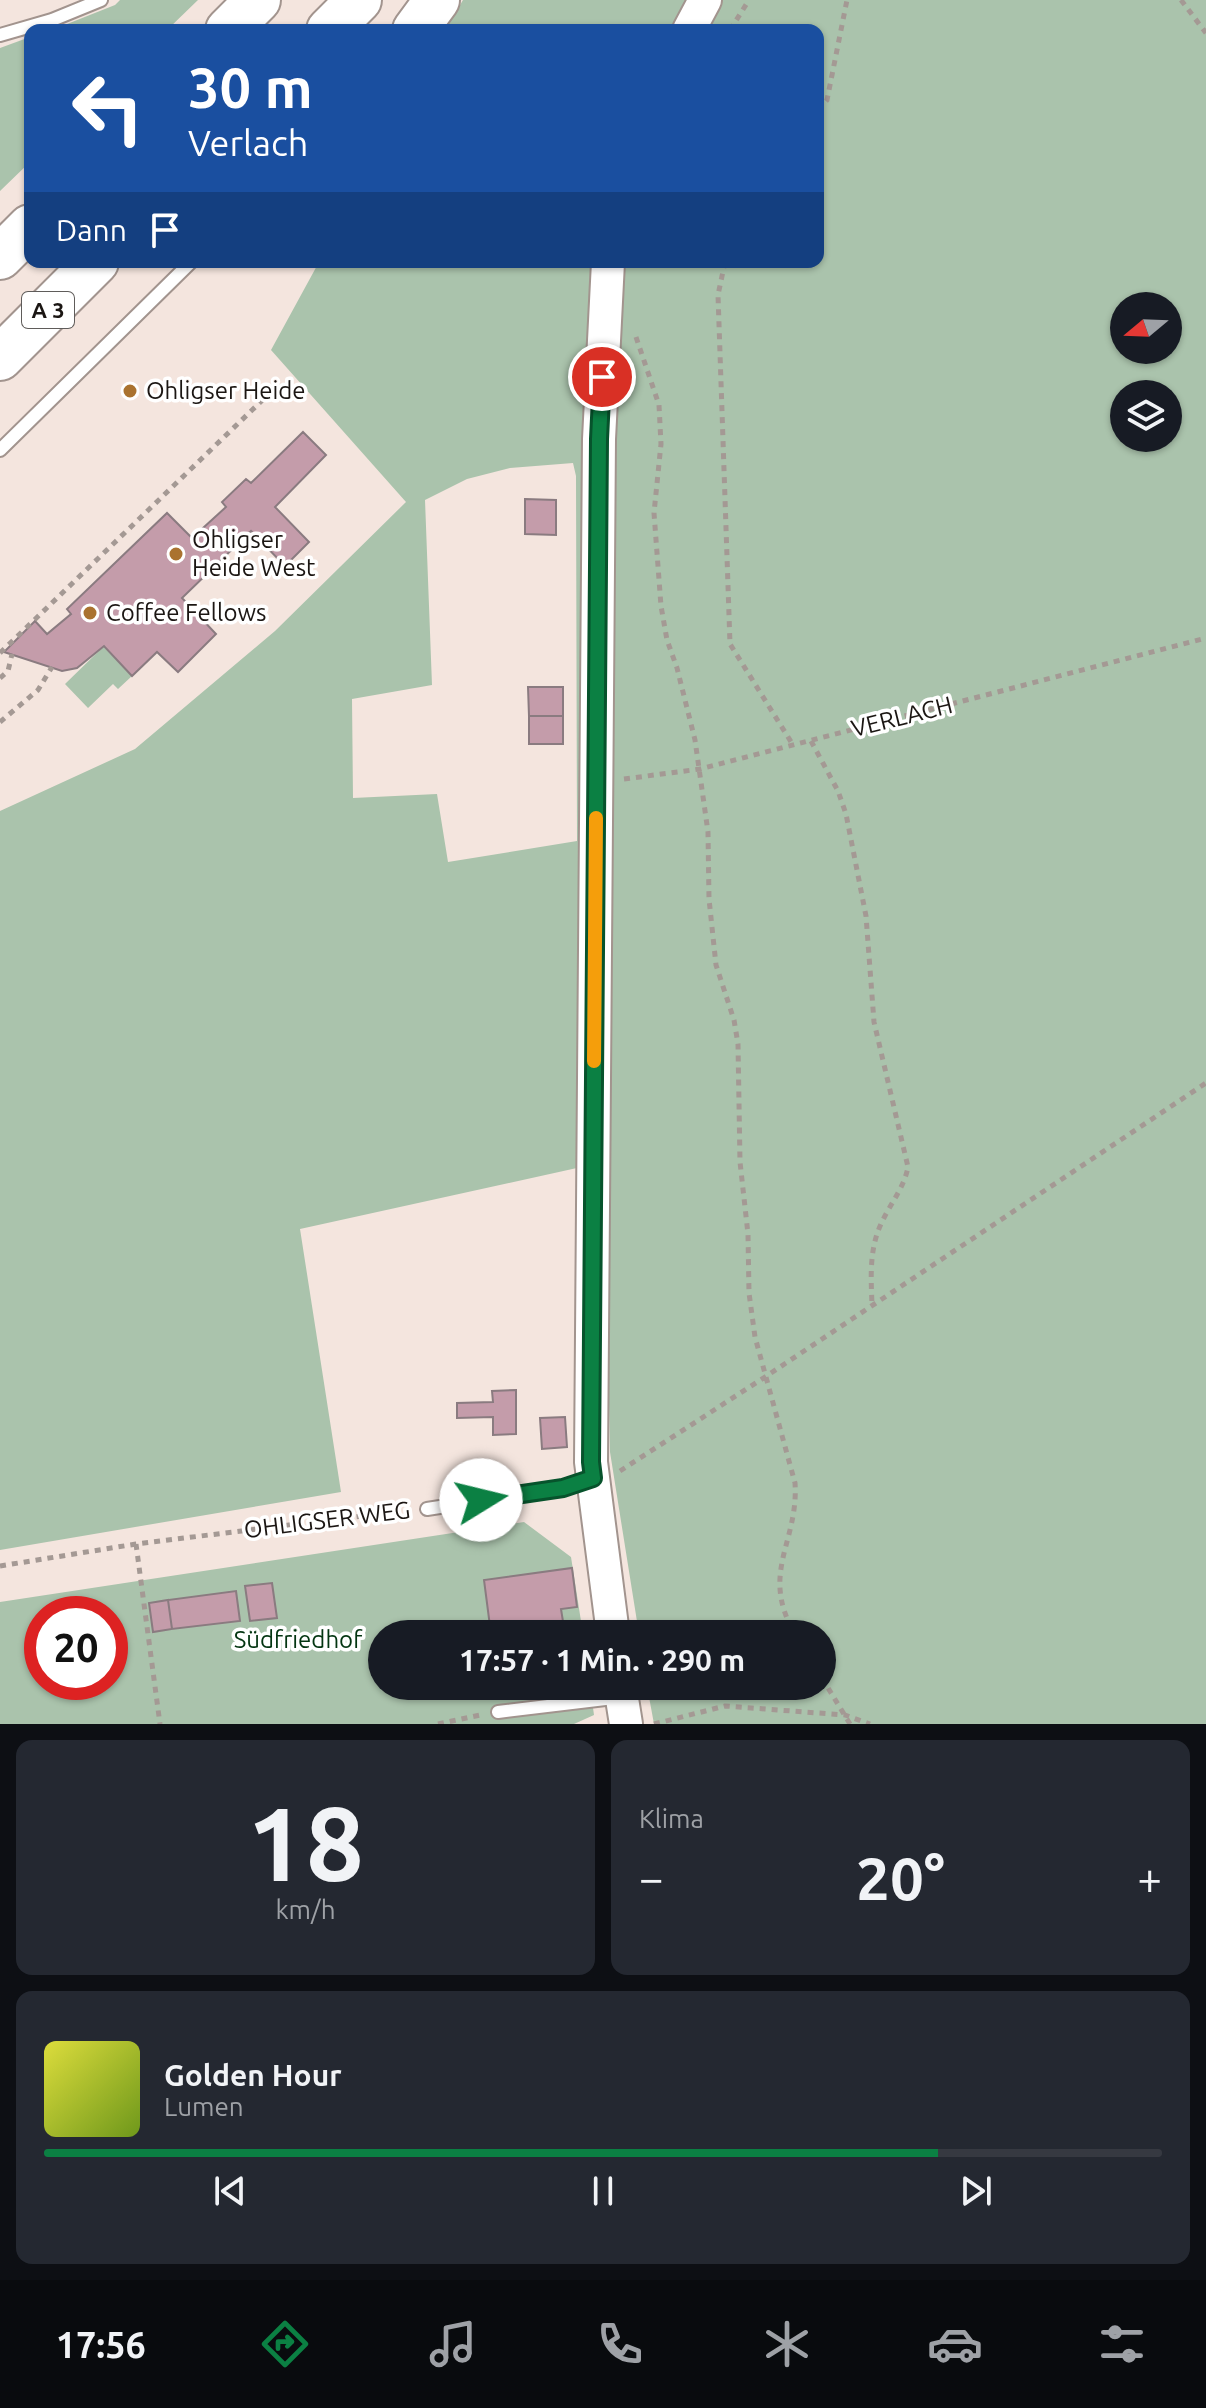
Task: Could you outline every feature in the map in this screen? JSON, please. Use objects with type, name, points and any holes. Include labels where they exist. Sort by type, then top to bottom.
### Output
[{"type":"highway","points":[[234,24],[258,0]]},
{"type":"highway","points":[[335,24],[359,0]]},
{"type":"highway","points":[[419,24],[437,0]]},
{"type":"highway","points":[[0,257],[24,233]]},
{"type":"highway","name":"A 3","points":[[0,358],[90,268]]},
{"type":"street","points":[[692,24],[705,0]]},
{"type":"street","points":[[608,268],[599,439],[591,1462],[611,1620]]},
{"type":"lane","points":[[38,24],[101,0]]},
{"type":"lane","points":[[0,35],[24,28]]},
{"type":"lane","points":[[0,450],[185,268]]},
{"type":"lane","name":"OHLIGSER WEG","points":[[427,1509],[563,1488],[593,1478]]},
{"type":"lane","points":[[498,1712],[623,1702]]},
{"type":"path","points":[[734,24],[749,0]]},
{"type":"path","points":[[824,103],[847,0]]},
{"type":"path","points":[[1181,0],[1206,33]]},
{"type":"path","points":[[724,268],[718,295],[730,644],[793,745]]},
{"type":"path","points":[[634,332],[659,405],[661,444],[654,513],[661,606],[667,640],[688,706],[700,769],[708,832],[709,899],[716,965],[734,1020],[738,1044],[740,1162],[748,1234],[749,1293],[765,1377],[795,1483],[796,1502],[778,1580],[781,1603],[789,1620]]},
{"type":"path","points":[[0,653],[276,387]]},
{"type":"path","name":"VERLACH","points":[[595,781],[700,769],[1206,638]]},
{"type":"path","points":[[0,678],[8,671],[12,654]]},
{"type":"path","points":[[0,722],[38,690],[52,667]]},
{"type":"path","points":[[811,741],[838,791],[846,814],[866,916],[874,1022],[908,1167],[906,1180],[876,1238],[870,1271],[872,1305]]},
{"type":"path","points":[[593,1478],[625,1470],[1206,1083]]},
{"type":"path","name":"OHLIGSER WEG","points":[[0,1566],[136,1544],[427,1509]]},
{"type":"path","points":[[136,1544],[160,1724]]},
{"type":"path","points":[[836,1700],[850,1724]]},
{"type":"path","points":[[653,1724],[725,1706],[845,1715],[870,1724]]},
{"type":"path","points":[[438,1724],[473,1720],[498,1712]]},
{"type":"green space","points":[[120,0],[198,0],[173,24],[67,24],[115,5]]},
{"type":"green space","points":[[463,0],[1206,0],[1206,1724],[654,1724],[650,1700],[836,1700],[836,1620],[637,1620],[610,1452],[604,1162],[300,1229],[341,1492],[0,1550],[0,811],[135,749],[275,631],[406,502],[271,350],[316,268],[824,268],[824,24],[449,24]],"holes":[[[573,463],[576,476],[577,841],[448,862],[437,794],[353,798],[352,699],[432,685],[425,500],[467,479],[510,468]]]},
{"type":"green space","points":[[24,39],[24,168],[0,191],[0,48]]},
{"type":"green space","points":[[104,646],[132,676],[118,689],[113,684],[88,708],[65,684]]},
{"type":"green space","name":"Südfriedhof","points":[[524,1522],[571,1557],[581,1620],[368,1620],[368,1700],[592,1700],[594,1715],[574,1724],[0,1724],[0,1602],[24,1598],[24,1700],[128,1700],[128,1596],[39,1596]]},
{"type":"building","name":"Ohligser Heide West","points":[[303,432],[326,455],[275,507],[309,542],[285,566],[251,531],[182,598],[216,634],[178,672],[157,652],[132,676],[104,646],[77,668],[62,671],[4,652],[35,621],[47,634],[71,614],[67,609],[167,513],[192,538],[226,507],[222,502],[246,479],[251,483]]},
{"type":"building","points":[[525,499],[556,500],[556,535],[525,534]]},
{"type":"building","points":[[528,687],[563,687],[563,716],[529,716]]},
{"type":"building","points":[[529,716],[563,716],[563,744],[529,744]]},
{"type":"building","points":[[516,1390],[516,1434],[493,1435],[493,1417],[457,1418],[457,1403],[493,1402],[492,1391]]},
{"type":"building","points":[[565,1417],[567,1447],[542,1449],[540,1418]]},
{"type":"building","points":[[572,1568],[577,1607],[561,1609],[563,1620],[489,1620],[484,1580]]},
{"type":"building","points":[[272,1583],[277,1618],[250,1621],[245,1586]]},
{"type":"building","points":[[236,1591],[240,1621],[172,1629],[168,1600]]},
{"type":"building","points":[[168,1600],[172,1629],[153,1632],[149,1603]]},
{"type":"slow traffic","points":[[594,1061],[596,818]]},
{"type":"place","name":"Ohligser Heide","points":[[130,391]]},
{"type":"place","name":"Ohligser Heide West","points":[[176,554]]},
{"type":"place","name":"Coffee Fellows","points":[[90,613]]},
{"type":"route","points":[[481,1500],[563,1488],[593,1478],[595,781],[602,377]]}]
